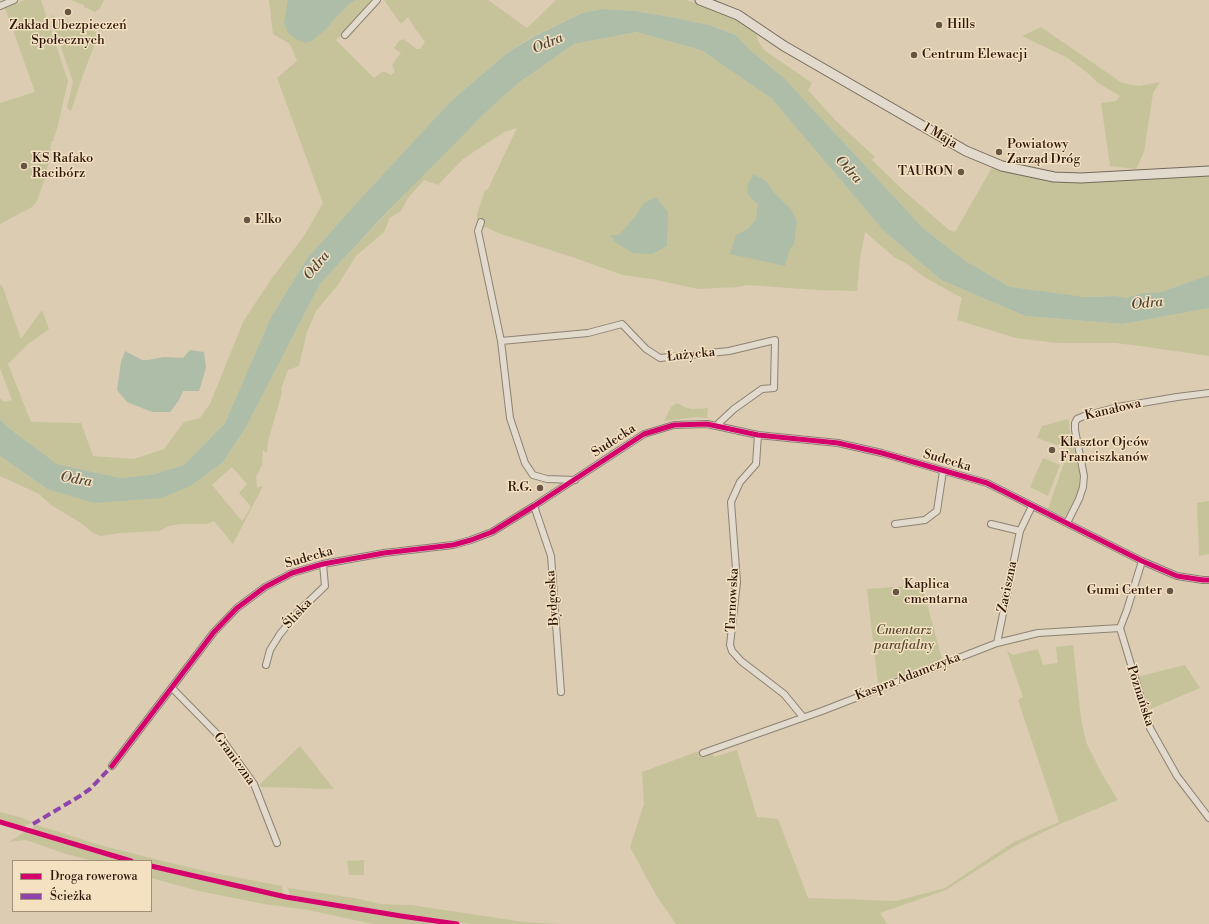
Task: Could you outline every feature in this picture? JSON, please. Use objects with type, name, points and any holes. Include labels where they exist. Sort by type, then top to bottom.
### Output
[{"type":"street","points":[[0,6],[14,0]]},
{"type":"street","points":[[345,35],[377,0]]},
{"type":"street","name":"1 Maja","points":[[700,0],[738,15],[784,46],[960,148],[1002,166],[1054,177],[1081,178],[1209,170]]},
{"type":"street","points":[[481,222],[478,230],[501,341],[510,418],[525,463],[533,475],[546,479],[575,480]]},
{"type":"street","name":"Łużycka","points":[[501,341],[588,333],[622,324],[646,349],[660,358],[729,351],[775,340],[774,388],[762,389],[734,409],[717,426]]},
{"type":"street","name":"Kanałowa","points":[[1067,523],[1079,499],[1083,487],[1084,476],[1075,430],[1075,422],[1077,419],[1118,407],[1209,393]]},
{"type":"street","name":"Sudecka","points":[[112,766],[214,632],[237,608],[265,587],[292,573],[323,564],[384,553],[453,545],[492,532],[575,480],[644,434],[674,425],[707,424],[758,435],[838,443],[882,453],[987,483],[1142,561],[1177,576],[1209,580]]},
{"type":"street","name":"Tarnowska","points":[[758,435],[756,464],[740,482],[731,502],[736,582],[730,645],[732,651],[741,661],[784,694],[803,717]]},
{"type":"street","points":[[895,524],[925,520],[937,511],[943,471]]},
{"type":"street","name":"Bydgoska","points":[[534,506],[551,556],[561,692]]},
{"type":"street","name":"Zaciszna","points":[[997,642],[1020,531],[1032,506]]},
{"type":"street","points":[[991,524],[1020,531]]},
{"type":"street","points":[[1120,628],[1142,561]]},
{"type":"street","name":"Śliska","points":[[266,665],[270,650],[280,634],[299,611],[324,586],[323,564]]},
{"type":"street","name":"Kaspra Adamczyka","points":[[702,753],[910,677],[997,642],[1038,633],[1120,628]]},
{"type":"street","name":"Poznańska","points":[[1120,628],[1150,728],[1177,776],[1209,818]]},
{"type":"street","name":"Graniczna","points":[[172,688],[221,738],[254,784],[277,843]]},
{"type":"green space","points":[[25,0],[41,0],[68,81],[58,125],[53,141],[51,141],[50,155],[45,178],[37,201],[32,207],[0,224],[0,103],[35,92],[5,8]]},
{"type":"green space","points":[[71,0],[104,0],[100,8],[95,12],[84,7],[84,5]]},
{"type":"green space","points":[[269,0],[378,0],[336,40],[374,78],[382,72],[391,75],[395,71],[392,66],[401,53],[394,48],[399,41],[403,39],[417,49],[420,49],[425,42],[408,17],[401,24],[384,0],[488,0],[527,28],[556,0],[686,0],[732,16],[756,33],[758,41],[764,50],[812,83],[808,90],[836,121],[875,157],[872,160],[903,190],[949,230],[955,232],[993,166],[1055,180],[1209,174],[1209,275],[1161,292],[1142,293],[1127,299],[1115,296],[1085,297],[1060,295],[1010,287],[964,260],[923,228],[797,92],[776,71],[750,50],[736,35],[709,25],[676,18],[634,11],[602,9],[582,13],[534,36],[507,53],[450,102],[323,240],[308,257],[271,317],[225,423],[184,465],[151,475],[120,478],[57,464],[10,429],[0,419],[0,398],[4,402],[12,400],[0,368],[0,285],[2,285],[21,339],[42,310],[49,329],[28,344],[8,364],[31,422],[81,423],[93,456],[134,459],[164,449],[184,422],[200,418],[210,404],[243,322],[272,278],[304,236],[323,203],[277,78],[297,61],[290,44],[273,34]]},
{"type":"green space","points":[[50,15],[99,33],[71,111],[67,108],[73,82]]},
{"type":"green space","points":[[1041,27],[1122,83],[1139,86],[1160,82],[1153,93],[1144,152],[1136,169],[1110,166],[1101,103],[1116,101],[1120,96],[1098,83],[1068,58],[1022,36]]},
{"type":"green space","points":[[636,32],[701,50],[771,98],[883,230],[941,280],[1025,316],[1123,324],[1209,308],[1209,356],[1116,343],[1057,343],[1016,338],[957,320],[962,298],[924,277],[907,264],[894,257],[865,232],[860,259],[857,291],[817,290],[748,285],[698,289],[652,279],[623,275],[498,233],[486,227],[477,230],[477,214],[485,190],[488,189],[517,128],[504,132],[463,159],[438,185],[424,180],[408,198],[401,211],[390,218],[384,232],[356,256],[337,286],[316,311],[307,332],[299,366],[288,370],[281,389],[282,393],[268,441],[267,453],[263,450],[262,465],[256,477],[257,488],[263,486],[233,544],[214,521],[207,524],[180,524],[169,526],[159,531],[119,533],[101,536],[93,533],[81,523],[51,505],[39,494],[0,476],[0,456],[47,489],[192,485],[223,462],[246,427],[320,284],[429,168],[483,115],[517,84],[574,44]],"holes":[[[232,467],[247,484],[239,493],[251,507],[242,521],[212,485]]]},
{"type":"green space","points":[[677,403],[692,409],[708,408],[707,418],[696,417],[664,421],[671,407]]},
{"type":"green space","points":[[1068,419],[1080,476],[1079,491],[1065,517],[1048,509],[1069,449],[1037,438],[1042,426]]},
{"type":"green space","points":[[1043,458],[1060,465],[1048,496],[1030,487]]},
{"type":"green space","points":[[1209,501],[1209,554],[1199,556],[1197,503]]},
{"type":"green space","name":"Cmentarz parafialny","points":[[922,585],[942,659],[878,684],[867,589]]},
{"type":"green space","points":[[1073,645],[1081,719],[1086,742],[1103,776],[1118,800],[1060,824],[1013,847],[946,890],[880,913],[887,924],[676,924],[656,895],[630,847],[644,804],[642,772],[710,747],[714,757],[737,750],[757,817],[778,819],[808,898],[896,901],[945,888],[1012,843],[1059,822],[1018,700],[1023,697],[1007,651],[1013,655],[1038,649],[1043,665],[1058,663],[1056,647]]},
{"type":"green space","points":[[1185,665],[1200,688],[1148,710],[1137,677]]},
{"type":"green space","points":[[300,746],[334,789],[261,787],[260,784]]},
{"type":"green space","points":[[0,812],[33,822],[23,827],[0,820]]},
{"type":"green space","points":[[37,825],[100,845],[158,860],[214,873],[282,886],[283,895],[169,870],[152,865],[152,860],[132,860],[30,829]]},
{"type":"green space","points":[[27,830],[124,860],[90,860],[66,854],[26,840],[9,842]]},
{"type":"green space","points":[[364,860],[364,875],[349,875],[347,861]]},
{"type":"green space","points":[[152,867],[280,897],[401,918],[449,924],[373,924],[308,910],[264,904],[199,891],[152,878]]},
{"type":"green space","points":[[288,888],[354,898],[380,904],[411,905],[524,922],[561,924],[471,924],[290,895]]},
{"type":"water","points":[[288,0],[356,0],[349,4],[325,30],[312,41],[306,43],[298,40],[288,33],[284,23]]},
{"type":"water","name":"Odra","points":[[602,9],[634,11],[676,18],[709,25],[736,35],[750,50],[784,78],[923,228],[964,260],[1010,287],[1085,297],[1115,296],[1127,298],[1142,293],[1161,292],[1209,275],[1209,308],[1123,324],[1025,316],[941,280],[883,230],[771,98],[701,50],[636,32],[574,44],[517,84],[483,115],[388,211],[320,284],[246,427],[223,462],[192,485],[162,498],[94,503],[47,489],[0,456],[0,419],[10,429],[57,464],[120,478],[151,475],[184,465],[225,423],[271,317],[308,257],[354,206],[450,102],[507,53],[535,36],[582,13]]},
{"type":"water","points":[[753,174],[766,181],[776,195],[790,208],[797,221],[794,244],[789,251],[785,266],[730,254],[736,235],[748,229],[756,219],[758,204],[748,195],[747,187]]},
{"type":"water","points":[[656,197],[668,212],[667,246],[652,254],[633,253],[616,243],[610,235],[619,235],[635,217],[644,203]]},
{"type":"water","points":[[190,350],[204,352],[206,368],[199,391],[183,391],[179,400],[170,412],[152,412],[127,402],[117,390],[121,362],[125,351],[142,360],[148,360],[164,357],[183,358]]},
{"type":"marked path","points":[[33,824],[90,789],[112,766]]},
{"type":"cycle path","points":[[112,766],[214,632],[237,608],[265,587],[292,573],[323,564],[384,553],[453,545],[492,532],[644,434],[674,425],[707,424],[758,435],[838,443],[882,453],[987,483],[1142,561],[1177,576],[1209,580]]},
{"type":"cycle path","points":[[0,822],[128,860]]},
{"type":"cycle path","points":[[152,866],[286,897],[457,924]]},
{"type":"place","name":"Zakład Ubezpieczeń Społecznych","points":[[68,12]]},
{"type":"place","name":"Hills","points":[[939,25]]},
{"type":"place","name":"Centrum Elewacji","points":[[914,55]]},
{"type":"place","name":"Powiatowy Zarząd Dróg","points":[[999,152]]},
{"type":"place","name":"KS Rafako Racibórz","points":[[24,166]]},
{"type":"place","name":"TAURON","points":[[961,172]]},
{"type":"place","name":"Elko","points":[[247,220]]},
{"type":"place","name":"Klasztor Ojców Franciszkanów","points":[[1052,450]]},
{"type":"place","name":"R.G.","points":[[540,488]]},
{"type":"place","name":"Gumi Center","points":[[1170,591]]},
{"type":"place","name":"Kaplica cmentarna","points":[[896,592]]}]
